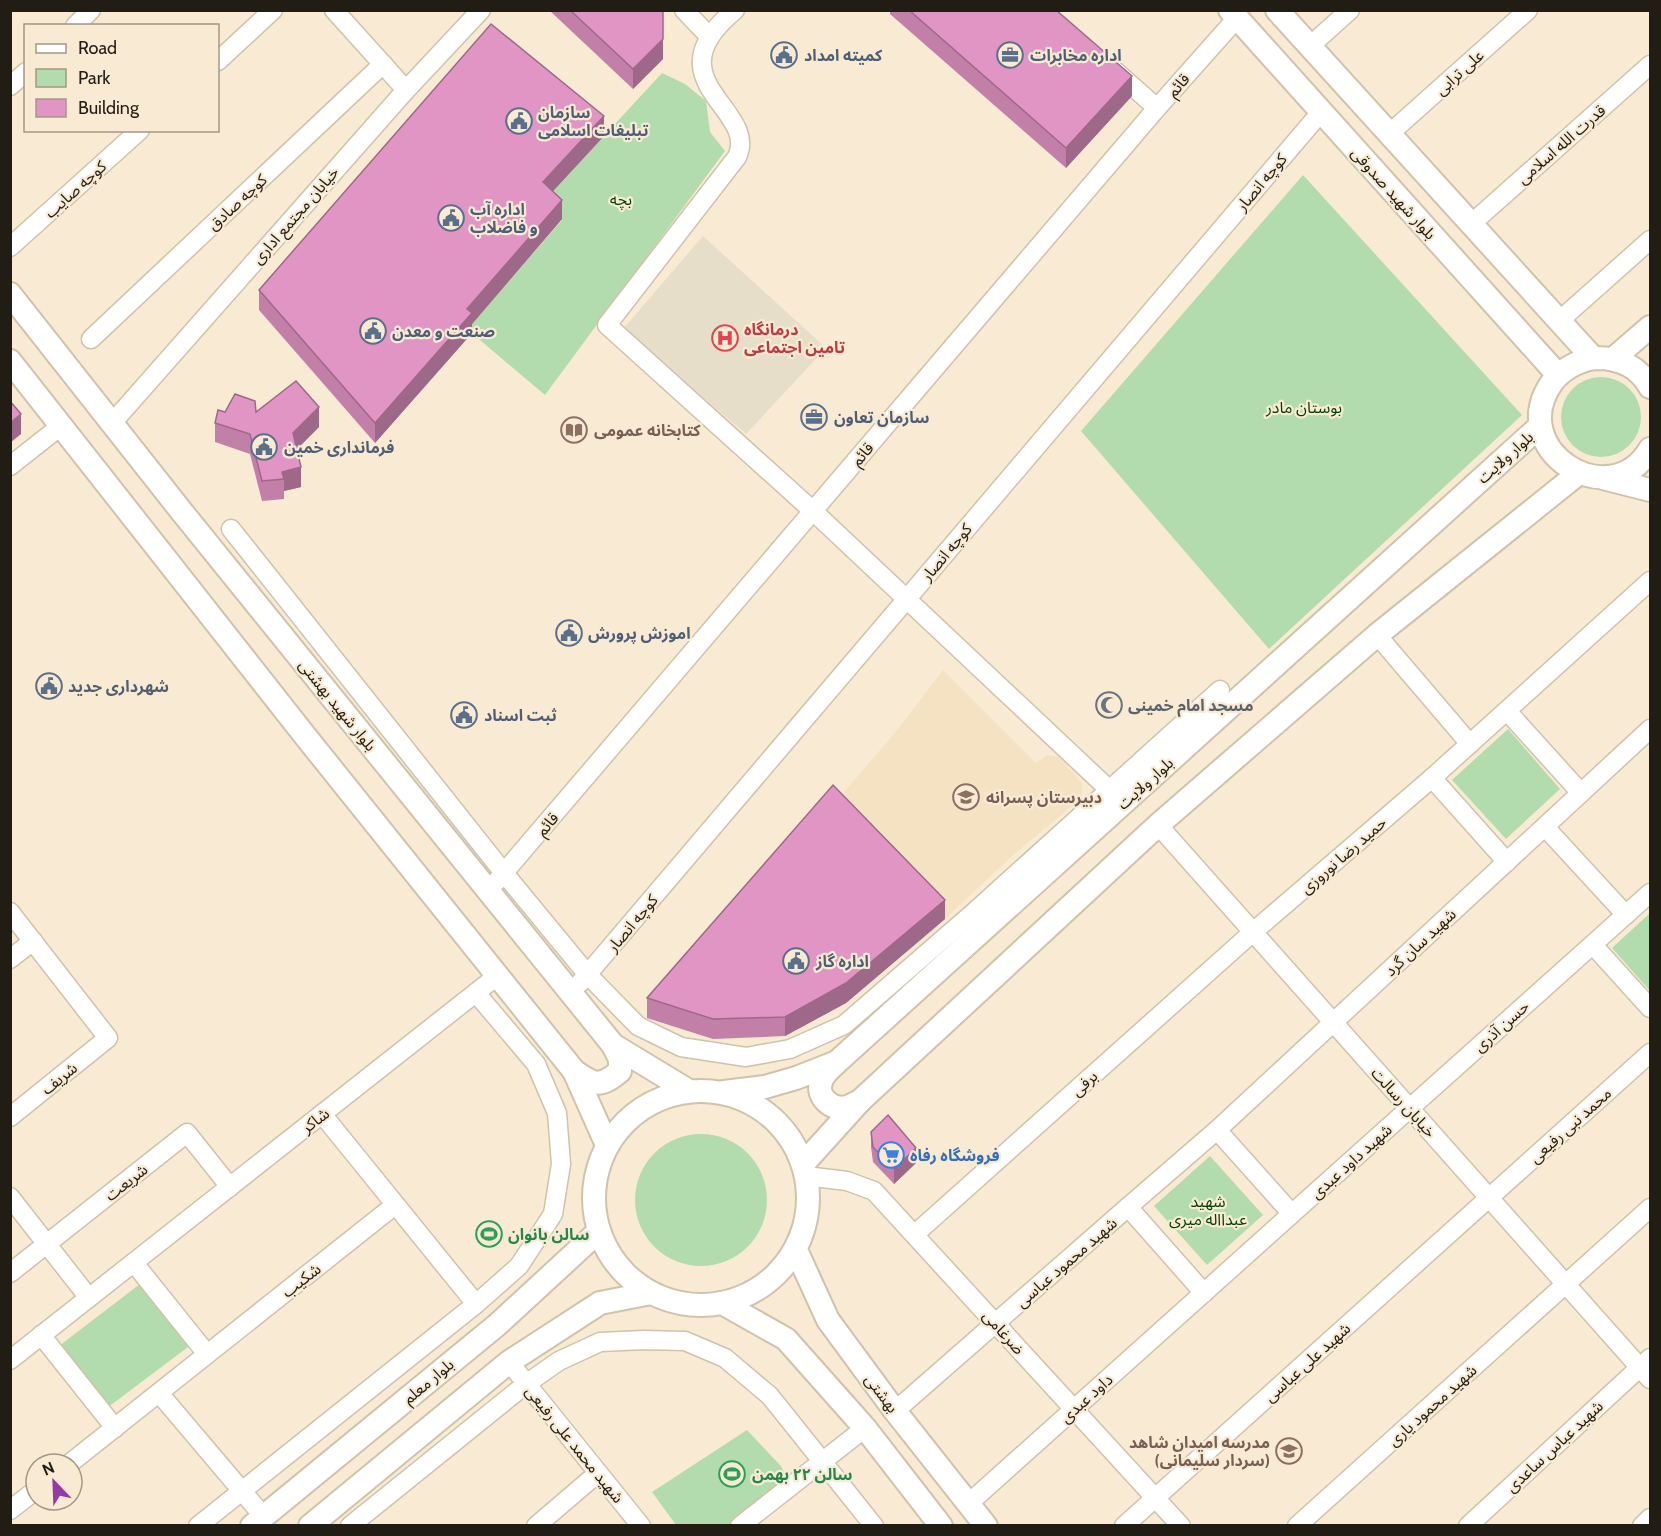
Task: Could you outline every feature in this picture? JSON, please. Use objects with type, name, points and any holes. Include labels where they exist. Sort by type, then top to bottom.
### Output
[{"type":"main road","points":[[1277,10],[1559,321],[1603,359],[1631,366],[1646,379],[1650,387]]},
{"type":"main road","name":"بلوار شهید صدوقی","points":[[1233,14],[1558,375]]},
{"type":"main road","name":"بلوار شهید بهشتی","points":[[10,294],[182,512],[613,1045],[689,1091]]},
{"type":"main road","points":[[1650,327],[1603,359],[1575,364],[1558,375],[1547,391],[1541,410],[1540,426],[1548,448],[1561,463],[1588,475],[1650,490]]},
{"type":"main road","points":[[10,361],[574,1071],[607,1145]]},
{"type":"main road","name":"بلوار ولایت","points":[[724,1092],[765,1087],[837,1062],[1116,796],[1540,426]]},
{"type":"main road","points":[[805,1169],[860,1101],[1158,825],[1377,635],[1588,475],[1618,474],[1635,465],[1650,448]]},
{"type":"main road","points":[[574,1071],[591,1083],[608,1082],[620,1071],[620,1059],[613,1045]]},
{"type":"main road","points":[[837,1062],[825,1072],[820,1084],[822,1098],[832,1107],[846,1108],[860,1101]]},
{"type":"main road","points":[[689,1091],[724,1092],[759,1106],[786,1131],[805,1169],[810,1199],[806,1226],[796,1250],[782,1269],[765,1285],[745,1296],[722,1303],[698,1305],[682,1303],[651,1293],[634,1282],[607,1250],[599,1231],[594,1202],[597,1173],[607,1145],[625,1122],[644,1107],[665,1096],[689,1091]]},
{"type":"main road","name":"بلوار معلم","points":[[258,1521],[497,1325],[599,1231]]},
{"type":"main road","name":"بهشتی","points":[[796,1250],[828,1320],[895,1411],[986,1526]]},
{"type":"main road","points":[[310,1526],[509,1362],[600,1304],[651,1293]]},
{"type":"main road","points":[[722,1303],[786,1339],[865,1428],[931,1522]]},
{"type":"street","points":[[77,24],[91,10]]},
{"type":"street","points":[[219,60],[273,10]]},
{"type":"street","points":[[334,10],[406,90]]},
{"type":"street","name":"خیابان مجتمع اداری","points":[[112,422],[406,90],[481,10]]},
{"type":"street","points":[[684,10],[709,36]]},
{"type":"street","points":[[1310,46],[1350,10]]},
{"type":"street","name":"علی ترابی","points":[[1389,134],[1528,10]]},
{"type":"street","points":[[728,12],[709,36],[700,61],[703,76],[740,136],[741,148],[737,157],[607,325],[813,511],[1116,796]]},
{"type":"street","name":"قائم","points":[[488,890],[1157,108],[1233,14]]},
{"type":"street","points":[[1098,56],[1157,108]]},
{"type":"street","name":"کوچه صادق","points":[[91,339],[383,64]]},
{"type":"street","name":"قدرت الله اسلامی","points":[[1471,224],[1650,65]]},
{"type":"street","points":[[10,86],[24,74]]},
{"type":"street","name":"کوچه انصار","points":[[571,992],[588,975],[1321,112]]},
{"type":"street","name":"کوچه صایب","points":[[10,247],[138,132]]},
{"type":"street","points":[[1559,321],[1650,240]]},
{"type":"street","points":[[10,466],[62,425]]},
{"type":"street","points":[[231,529],[504,873],[588,975],[638,1026],[681,1047],[746,1057],[790,1049],[844,1025],[1116,796],[1220,690]]},
{"type":"street","points":[[1650,581],[1507,711],[1581,793],[1650,729]]},
{"type":"street","points":[[1377,635],[1470,744]]},
{"type":"street","name":"حمید رضا نوروزی","points":[[1253,932],[1507,711]]},
{"type":"street","points":[[1432,778],[1507,862]]},
{"type":"street","name":"شهید سان گرد","points":[[1333,1022],[1581,793]]},
{"type":"street","name":"خیابان رسالت","points":[[1158,825],[1566,1284],[1647,1368]]},
{"type":"street","points":[[1545,827],[1626,915]]},
{"type":"street","name":"حسن آذری","points":[[1410,1108],[1650,893]]},
{"type":"street","points":[[10,912],[33,941],[10,959]]},
{"type":"street","name":"برفی","points":[[915,1234],[1253,932]]},
{"type":"street","name":"شریف","points":[[10,1117],[108,1038],[33,941]]},
{"type":"street","points":[[1593,945],[1650,1008]]},
{"type":"street","name":"شاکر","points":[[41,1335],[497,976]]},
{"type":"street","points":[[198,1526],[476,1304],[519,1266],[553,1214],[561,1164],[557,1113],[536,1064],[476,993]]},
{"type":"street","points":[[1292,1214],[1217,1130],[1333,1022]]},
{"type":"street","name":"محمد نبی رفیعی","points":[[1489,1198],[1650,1053]]},
{"type":"street","name":"شهید داود عبدی","points":[[1204,1293],[1410,1108]]},
{"type":"street","points":[[322,1114],[476,1304]]},
{"type":"street","name":"شهید محمود عباسی","points":[[895,1411],[1217,1130]]},
{"type":"street","name":"شریعت","points":[[10,1273],[188,1133],[230,1186]]},
{"type":"street","name":"ضرغامی","points":[[805,1169],[848,1180],[874,1191],[1181,1526]]},
{"type":"street","points":[[10,1197],[89,1298]]},
{"type":"street","name":"شهید علی عباسی","points":[[1124,1526],[1489,1198]]},
{"type":"street","name":"شکیب","points":[[115,1428],[395,1205]]},
{"type":"street","points":[[1128,1208],[1204,1293]]},
{"type":"street","name":"شهید محمود یاری","points":[[1297,1526],[1650,1208]]},
{"type":"street","points":[[134,1263],[207,1354]]},
{"type":"street","name":"داود عبدی","points":[[968,1504],[1204,1293]]},
{"type":"street","points":[[10,1360],[41,1335],[115,1428],[84,1452]]},
{"type":"street","points":[[350,1526],[526,1384],[559,1361],[600,1342],[644,1340],[685,1341],[724,1358],[770,1396],[874,1526]]},
{"type":"street","name":"شهید محمد علی رفیعی","points":[[509,1362],[640,1526]]},
{"type":"street","name":"شهید عباس ساعدی","points":[[1468,1526],[1647,1368]]},
{"type":"street","points":[[159,1393],[242,1491],[258,1521]]},
{"type":"street","points":[[740,1526],[865,1428]]},
{"type":"street","points":[[536,1526],[598,1473]]},
{"type":"street","points":[[10,1510],[24,1499]]},
{"type":"street","points":[[1642,1526],[1650,1518]]},
{"type":"shaded area","name":"درمانگاه تامین اجتماعی","points":[[703,236],[826,348],[746,434],[623,329]]},
{"type":"shaded area","points":[[943,670],[1036,763],[1047,755],[1059,757],[1082,783],[1082,798],[1012,856],[945,919],[833,805],[898,729]]},
{"type":"green space","name":"بچه","points":[[662,73],[685,84],[706,101],[710,132],[725,151],[545,395],[467,329],[562,220],[542,203]]},
{"type":"green space","name":"بوستان مادر","points":[[1303,175],[1522,415],[1269,649],[1081,431]]},
{"type":"green space","points":[[1601,377],[1616,380],[1629,389],[1638,402],[1641,417],[1638,432],[1629,445],[1616,454],[1601,457],[1586,454],[1573,445],[1564,432],[1561,417],[1564,402],[1573,389],[1586,380]]},
{"type":"green space","points":[[1508,729],[1560,789],[1506,839],[1452,780]]},
{"type":"green space","points":[[1650,913],[1650,991],[1612,948]]},
{"type":"green space","points":[[701,1134],[726,1139],[748,1153],[762,1175],[767,1200],[762,1225],[748,1247],[726,1261],[701,1266],[676,1261],[654,1247],[640,1225],[635,1200],[640,1175],[654,1153],[676,1139]]},
{"type":"green space","name":"شهید عبدااله میری","points":[[1210,1156],[1263,1215],[1207,1265],[1154,1206]]},
{"type":"green space","points":[[140,1284],[188,1347],[107,1408],[59,1346]]},
{"type":"green space","name":"سالن ۲۲ بهمن","points":[[747,1430],[781,1466],[790,1483],[730,1525],[676,1525],[652,1492]]},
{"type":"building","points":[[570,10],[663,10],[663,39],[633,69]]},
{"type":"building","name":"اداره مخابرات","points":[[909,10],[1056,10],[1132,76],[1066,148]]},
{"type":"building","points":[[491,24],[604,116],[543,182],[562,200],[467,309],[472,313],[375,423],[259,290]]},
{"type":"building","name":"فرمانداری خمین","points":[[296,381],[319,407],[293,433],[301,467],[282,472],[284,479],[262,481],[250,434],[215,423],[218,410],[225,412],[235,394],[255,401],[256,412]]},
{"type":"building","points":[[10,401],[21,414],[10,423]]},
{"type":"building","name":"اداره گاز","points":[[833,785],[945,900],[846,983],[785,1017],[713,1019],[647,998]]},
{"type":"building","points":[[888,1115],[916,1148],[894,1169],[873,1147],[871,1132]]},
{"type":"place","name":"کمیته امداد","points":[[784,55]]},
{"type":"place","name":"اداره مخابرات","points":[[1010,55]]},
{"type":"place","name":"سازمان تبلیغات اسلامی","points":[[519,121]]},
{"type":"place","name":"اداره آب و فاضلاب","points":[[451,218]]},
{"type":"place","name":"صنعت و معدن","points":[[373,331]]},
{"type":"place","name":"درمانگاه تامین اجتماعی","points":[[725,338]]},
{"type":"place","name":"سازمان تعاون","points":[[814,417]]},
{"type":"place","name":"کتابخانه عمومی","points":[[574,430]]},
{"type":"place","name":"فرمانداری خمین","points":[[264,447]]},
{"type":"place","name":"اموزش پرورش","points":[[569,633]]},
{"type":"place","name":"شهرداری جدید","points":[[49,686]]},
{"type":"place","name":"مسجد امام خمینی","points":[[1109,705]]},
{"type":"place","name":"ثبت اسناد","points":[[464,715]]},
{"type":"place","name":"دبیرستان پسرانه","points":[[966,797]]},
{"type":"place","name":"اداره گاز","points":[[796,961]]},
{"type":"place","name":"فروشگاه رفاه","points":[[891,1155]]},
{"type":"place","name":"سالن بانوان","points":[[489,1234]]},
{"type":"place","name":"مدرسه امیدان شاهد (سردار سلیمانی)","points":[[1289,1451]]},
{"type":"place","name":"سالن ۲۲ بهمن","points":[[732,1474]]}]
